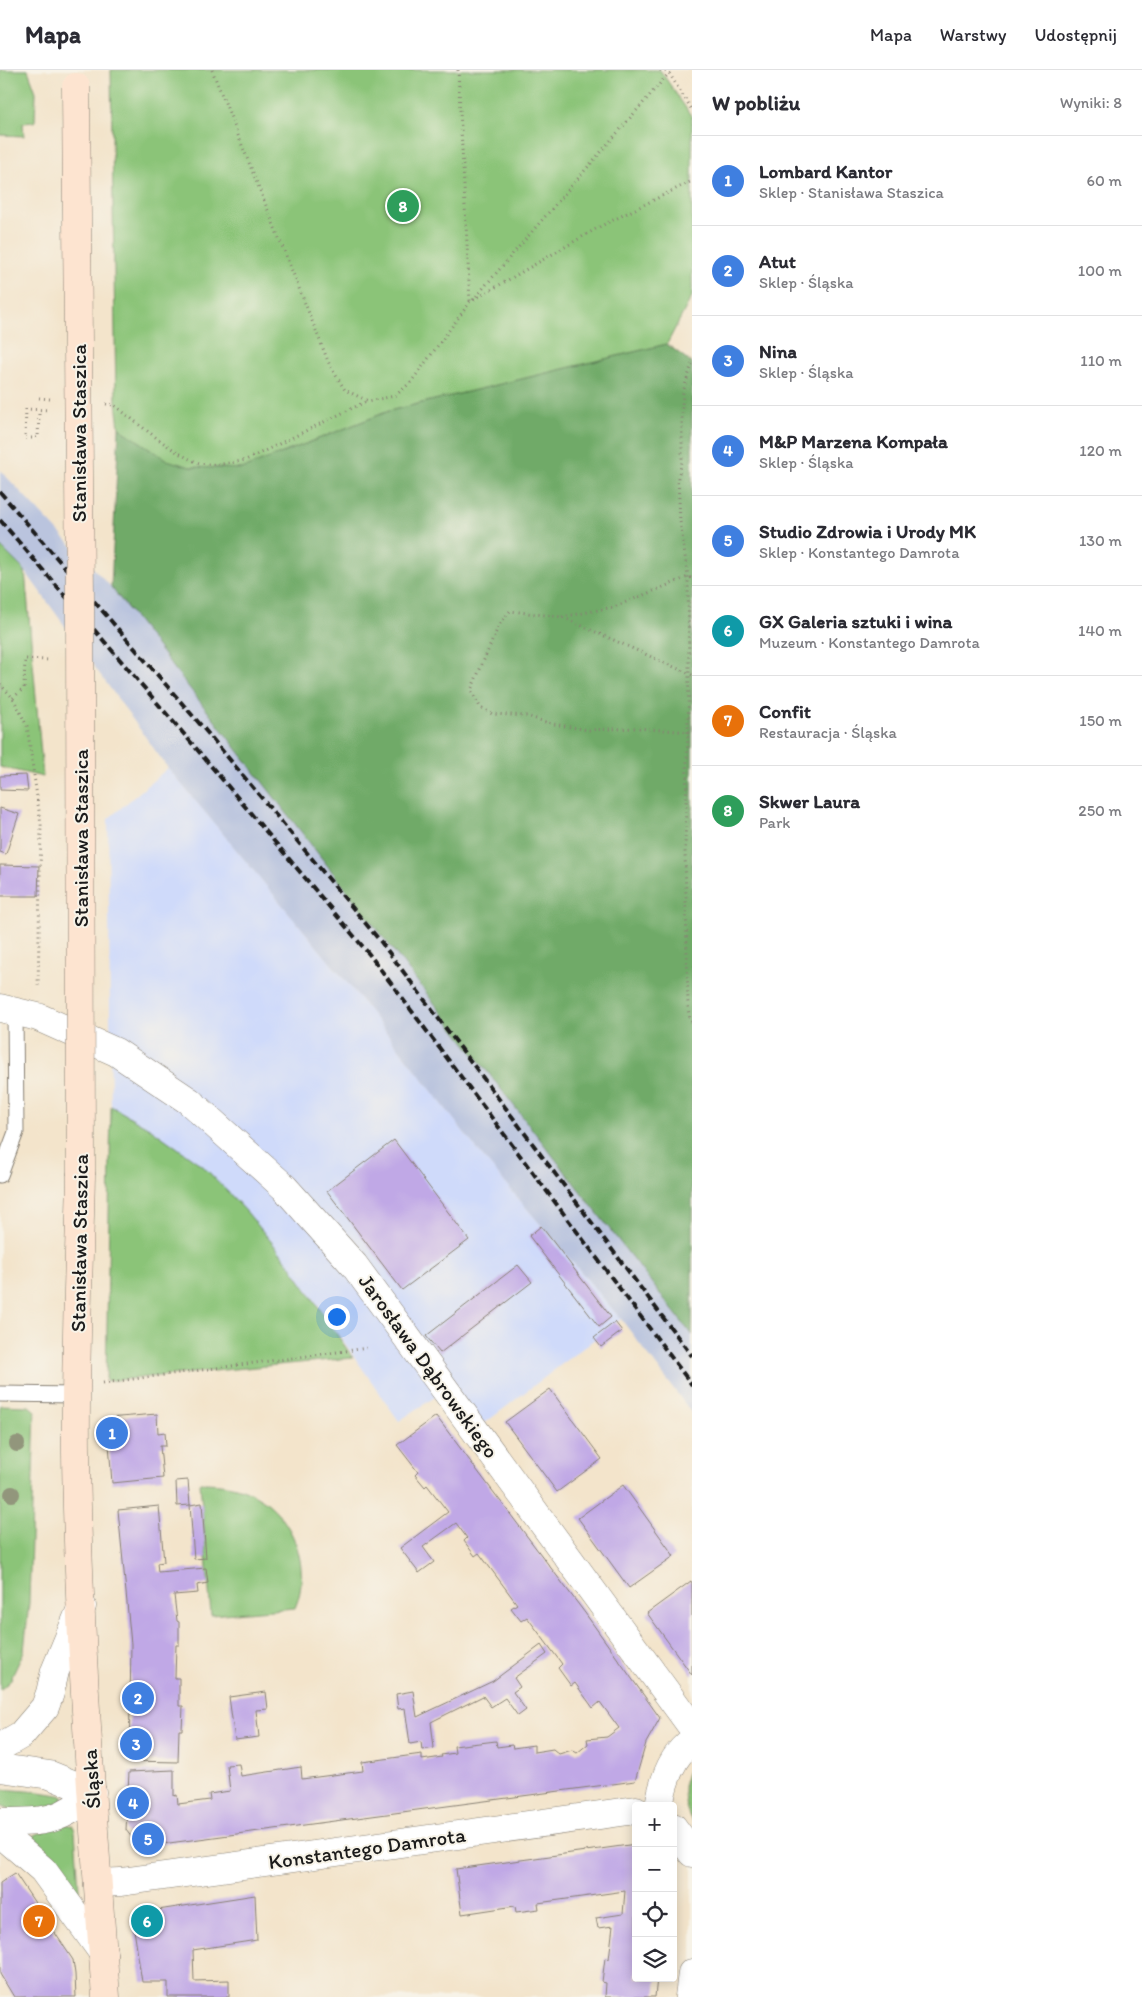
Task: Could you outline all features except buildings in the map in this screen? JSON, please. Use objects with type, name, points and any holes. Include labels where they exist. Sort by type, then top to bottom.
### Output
[{"type":"main road","name":"Stanisława Staszica","points":[[76,78],[80,611],[81,1175],[76,1395],[82,1606]]},
{"type":"main road","name":"Śląska","points":[[82,1606],[106,1997]]},
{"type":"street","name":"Jarosława Dąbrowskiego","points":[[17,1012],[116,1052],[190,1101],[284,1187],[354,1265],[692,1727]]},
{"type":"street","points":[[0,1747],[21,1734],[45,1707],[55,1671],[82,1606]]},
{"type":"street","points":[[659,1802],[661,1789],[670,1768],[681,1749],[692,1741]]},
{"type":"street","points":[[0,1768],[50,1775],[92,1792],[75,1808],[48,1820],[40,1822],[0,1822]]},
{"type":"street","name":"Konstantego Damrota","points":[[98,1883],[121,1882],[632,1811]]},
{"type":"street","points":[[0,1833],[43,1870],[103,1953]]},
{"type":"street","points":[[677,1833],[692,1853]]},
{"type":"street","points":[[689,1997],[692,1973]]},
{"type":"lane","points":[[0,1176],[16,1132],[17,1012]]},
{"type":"lane","points":[[0,1394],[76,1395]]},
{"type":"path","points":[[212,70],[330,366],[344,390],[368,401]]},
{"type":"path","points":[[458,70],[470,302]]},
{"type":"path","points":[[660,70],[669,73],[692,110]]},
{"type":"path","points":[[114,405],[180,453],[200,462],[224,464],[246,460],[368,401],[395,396],[410,382],[470,302],[669,73]]},
{"type":"path","points":[[470,302],[601,226],[692,181]]},
{"type":"path","points":[[692,364],[683,392],[682,462],[678,478],[680,521],[690,577],[691,674],[686,880],[688,1008],[692,1022]]},
{"type":"path","points":[[39,414],[38,438],[25,438],[26,409],[50,410]]},
{"type":"path","points":[[562,617],[614,607],[690,577]]},
{"type":"path","points":[[690,732],[635,728],[588,730],[548,723],[527,716],[492,714],[480,706],[471,690],[499,625],[510,611],[562,617],[691,674]]},
{"type":"path","points":[[13,698],[24,688],[25,660],[50,660]]},
{"type":"path","points":[[0,684],[13,698],[26,726],[41,825],[17,1012]]},
{"type":"path","points":[[102,1383],[368,1348]]},
{"type":"shaded area","points":[[0,470],[111,587],[692,1335],[692,1413],[621,1319],[484,1158],[355,992],[168,768],[25,571],[0,546]]},
{"type":"shaded area","points":[[168,768],[355,992],[484,1158],[621,1319],[485,1423],[435,1397],[399,1421],[288,1262],[246,1211],[203,1166],[151,1129],[111,1106],[108,819]]},
{"type":"green space","points":[[0,70],[28,70],[36,92],[35,122],[23,123],[24,136],[0,135]]},
{"type":"green space","points":[[111,70],[660,70],[692,117],[692,296],[667,344],[389,411],[242,469],[190,467],[168,461],[119,428],[116,402]]},
{"type":"green space","points":[[667,344],[692,363],[692,1335],[111,587],[119,428],[167,460],[190,467],[242,469],[389,411]]},
{"type":"green space","points":[[0,546],[25,571],[43,777],[0,767]]},
{"type":"green space","points":[[111,1106],[151,1129],[203,1166],[246,1211],[288,1262],[353,1358],[106,1381]]},
{"type":"green space","points":[[0,1405],[29,1406],[35,1411],[29,1603],[24,1651],[10,1681],[0,1690]]},
{"type":"green space","points":[[200,1483],[221,1484],[242,1489],[269,1504],[280,1516],[296,1544],[300,1560],[300,1593],[295,1608],[211,1615]]},
{"type":"green space","points":[[692,1765],[692,1821],[685,1800],[684,1785]]},
{"type":"green space","points":[[0,1789],[64,1796],[61,1803],[21,1813],[0,1805]]},
{"type":"green space","points":[[66,1824],[73,1826],[75,1831],[79,1890],[77,1894],[29,1846],[29,1839],[37,1834]]},
{"type":"railway","points":[[0,492],[211,737],[381,942],[692,1356]]},
{"type":"railway","points":[[0,520],[195,747],[369,954],[692,1385]]},
{"type":"place","name":"Skwer Laura","points":[[403,206]]},
{"type":"place","name":"Lombard Kantor","points":[[112,1433]]},
{"type":"place","name":"Atut","points":[[138,1698]]},
{"type":"place","name":"Nina","points":[[136,1744]]},
{"type":"place","name":"M&P Marzena Kompała","points":[[133,1803]]},
{"type":"place","name":"Studio Zdrowia i Urody MK","points":[[148,1839]]},
{"type":"place","name":"Confit","points":[[39,1921]]},
{"type":"place","name":"GX Galeria sztuki i wina","points":[[147,1921]]}]
